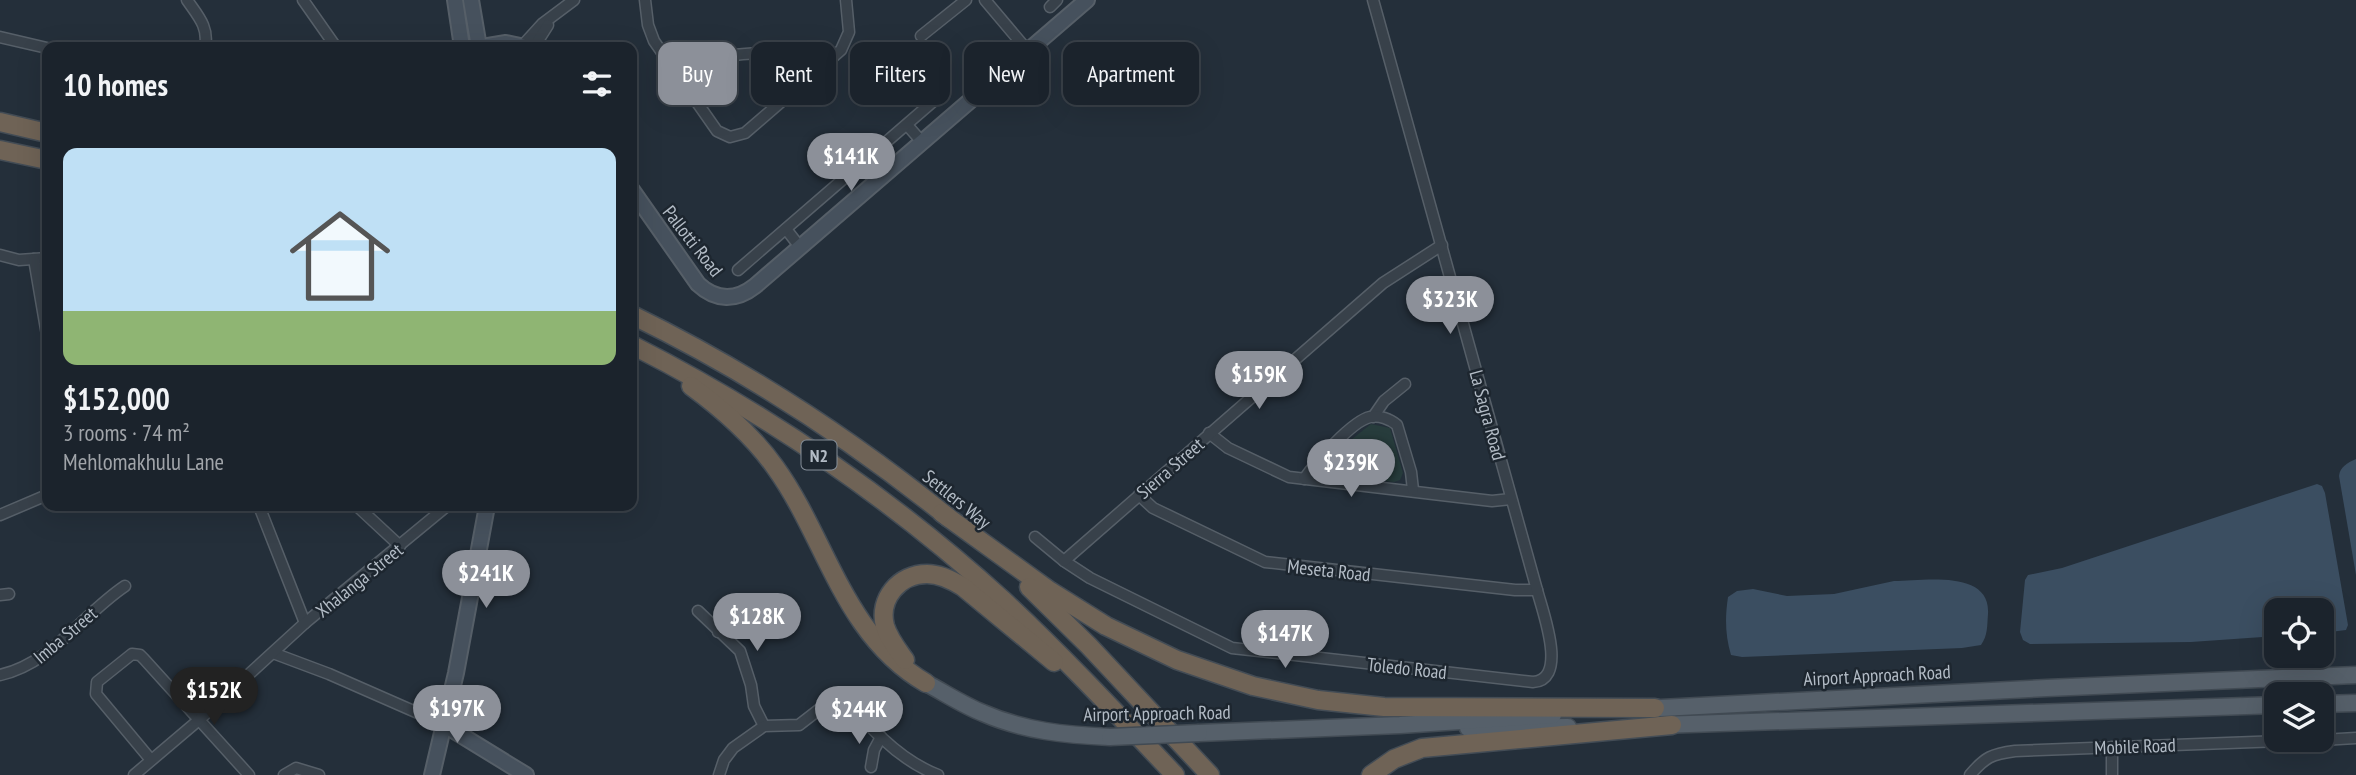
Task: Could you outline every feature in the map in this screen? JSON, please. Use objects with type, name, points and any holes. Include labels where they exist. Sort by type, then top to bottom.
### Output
[{"type":"highway","points":[[0,122],[42,132]]},
{"type":"highway","points":[[0,150],[42,159]]},
{"type":"highway","name":"Settlers Way","points":[[637,317],[788,402],[863,453],[942,513],[1066,622],[1210,775]]},
{"type":"highway","name":"N2","points":[[637,348],[763,418],[896,511],[1008,605],[1175,775]]},
{"type":"highway","points":[[637,357],[694,388],[754,442],[776,467],[859,619],[886,652],[908,673],[926,683]]},
{"type":"highway","points":[[942,513],[1050,591],[1094,619],[1165,655],[1240,682],[1305,698],[1384,707],[1655,708]]},
{"type":"highway","points":[[926,683],[893,642],[886,628],[884,613],[887,599],[896,586],[915,576],[929,574],[947,578],[970,592],[1123,720]]},
{"type":"highway","points":[[1371,775],[1394,759],[1422,748],[1672,724]]},
{"type":"main road","name":"Airport Approach Road","points":[[926,683],[978,711],[1019,726],[1045,732],[1110,737],[1400,725],[1655,708],[2046,688],[2356,676]]},
{"type":"main road","points":[[2334,703],[2356,702]]},
{"type":"main road","name":"Airport Approach Road","points":[[1400,725],[1485,729],[2264,705]]},
{"type":"street","points":[[187,0],[205,26],[205,42]]},
{"type":"street","points":[[303,0],[331,42]]},
{"type":"street","points":[[455,0],[461,42]]},
{"type":"street","points":[[471,0],[479,42]]},
{"type":"street","points":[[530,42],[542,24],[574,0]]},
{"type":"street","points":[[645,0],[650,32],[658,44]]},
{"type":"street","points":[[699,105],[717,131],[730,137],[745,133],[843,47],[849,32],[846,0]]},
{"type":"street","points":[[921,36],[966,0]]},
{"type":"street","points":[[985,0],[1020,42]]},
{"type":"street","name":"Pallotti Road","points":[[1038,42],[1087,0]]},
{"type":"street","name":"La Sagra Road","points":[[1373,0],[1537,590],[1551,646],[1551,670]]},
{"type":"street","points":[[0,37],[42,47]]},
{"type":"street","name":"Pallotti Road","points":[[738,270],[929,105]]},
{"type":"street","name":"Pallotti Road","points":[[637,197],[698,284],[712,295],[730,298],[748,292],[965,105]]},
{"type":"street","points":[[907,125],[922,142]]},
{"type":"street","points":[[786,229],[800,247]]},
{"type":"street","name":"Sierra Street","points":[[1064,561],[1383,283],[1441,245]]},
{"type":"street","points":[[0,255],[14,260],[42,258]]},
{"type":"street","points":[[34,259],[42,306]]},
{"type":"street","points":[[1373,417],[1384,401],[1405,384]]},
{"type":"street","points":[[1304,479],[1323,454],[1361,421],[1373,417],[1392,421],[1399,430],[1411,472],[1413,490]]},
{"type":"street","points":[[1209,433],[1228,447],[1280,475],[1492,501],[1511,499]]},
{"type":"street","name":"Meseta Road","points":[[1139,495],[1153,508],[1265,562],[1515,590],[1537,590]]},
{"type":"street","points":[[0,515],[42,497]]},
{"type":"street","points":[[261,511],[306,623]]},
{"type":"street","points":[[362,511],[400,547]]},
{"type":"street","name":"Xhalanga Street","points":[[134,775],[306,623],[441,511]]},
{"type":"street","points":[[432,775],[446,726],[485,511]]},
{"type":"street","name":"Toledo Road","points":[[1035,537],[1090,578],[1235,649],[1534,682],[1544,680],[1551,670]]},
{"type":"street","name":"Imba Street","points":[[0,676],[34,662],[125,586]]},
{"type":"street","points":[[698,611],[740,651],[751,685],[754,706],[764,726]]},
{"type":"street","points":[[718,632],[737,611]]},
{"type":"street","points":[[273,653],[329,674],[446,726],[526,775]]},
{"type":"street","points":[[151,760],[96,694],[97,682],[128,656],[140,655],[249,775]]},
{"type":"street","points":[[719,775],[724,760],[733,748],[764,726],[799,724],[830,701],[840,703],[851,710],[916,765],[938,775]]},
{"type":"street","points":[[871,767],[874,750],[881,737]]},
{"type":"street","points":[[2334,739],[2356,738]]},
{"type":"street","name":"Mobile Road","points":[[1970,775],[1982,761],[2003,753],[2264,742]]},
{"type":"street","points":[[2112,747],[2112,775]]},
{"type":"street","points":[[284,775],[296,768],[318,775]]},
{"type":"green space","points":[[1371,424],[1390,428],[1403,473],[1400,480],[1394,482],[1329,474],[1325,465],[1327,459]]},
{"type":"water","points":[[2356,459],[2356,575],[2339,476],[2344,466]]},
{"type":"water","points":[[2317,484],[2322,486],[2325,493],[2348,625],[2346,630],[2334,632],[2334,598],[2264,598],[2264,637],[2191,642],[2030,644],[2023,640],[2020,632],[2025,580],[2028,575],[2062,568]]},
{"type":"water","points":[[1894,581],[1953,581],[1979,590],[1986,600],[1988,614],[1986,634],[1981,645],[1742,657],[1731,655],[1727,633],[1727,604],[1728,597],[1737,591],[1753,589],[1787,596],[1834,594]]}]
